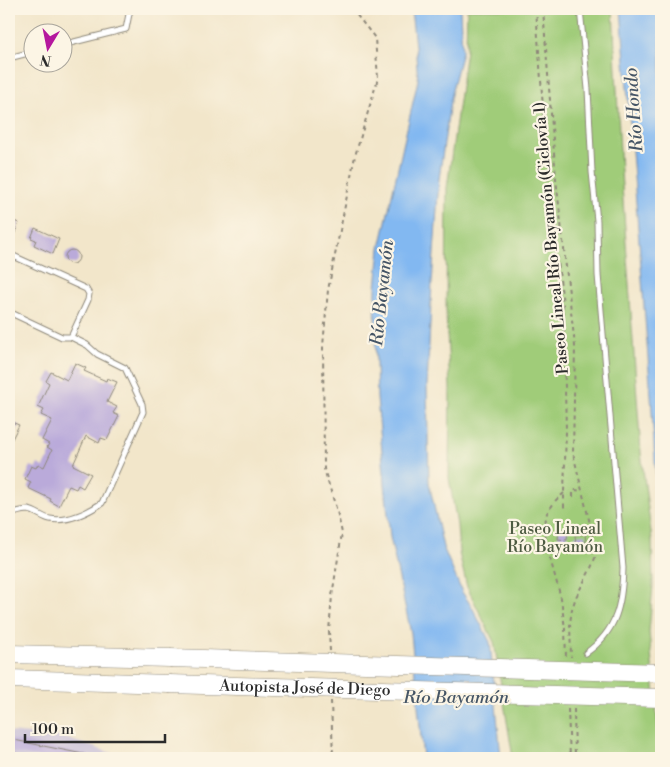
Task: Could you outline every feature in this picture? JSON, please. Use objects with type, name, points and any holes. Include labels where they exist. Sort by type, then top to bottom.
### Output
[{"type":"highway","name":"Autopista José de Diego","points":[[9,654],[661,673]]},
{"type":"highway","name":"Autopista José de Diego","points":[[9,679],[661,698]]},
{"type":"lane","points":[[72,42],[126,29],[130,9]]},
{"type":"lane","points":[[580,9],[588,89],[592,172],[597,221],[598,275],[623,568],[623,583],[619,606],[610,629],[586,653]]},
{"type":"lane","points":[[9,58],[22,55]]},
{"type":"lane","points":[[9,254],[86,289],[89,294],[88,300],[71,337]]},
{"type":"lane","points":[[9,312],[62,337],[71,337],[87,345],[97,354],[125,368],[142,404],[143,412],[102,503],[73,517],[62,520],[49,519],[28,510],[9,514]]},
{"type":"path","points":[[330,651],[329,631],[332,596],[342,533],[324,469],[323,346],[328,290],[355,156],[378,78],[375,38],[352,9]]},
{"type":"path","points":[[536,9],[548,178],[563,304],[566,431],[564,511]]},
{"type":"path","name":"Paseo Lineal Río Bayamón (Ciclovía 1)","points":[[543,9],[556,179],[575,346],[573,453],[590,524],[595,558],[572,609],[570,623],[571,665]]},
{"type":"path","points":[[573,497],[574,490],[582,491]]},
{"type":"path","points":[[564,493],[556,500],[547,513],[544,529],[560,598],[565,629],[566,665]]},
{"type":"path","points":[[331,701],[333,758]]},
{"type":"path","points":[[567,702],[570,758]]},
{"type":"path","points":[[574,705],[575,758]]},
{"type":"shaded area","points":[[9,732],[62,737],[127,758],[9,758]]},
{"type":"green space","name":"Paseo Lineal Río Bayamón","points":[[467,9],[613,9],[621,172],[641,453],[652,540],[653,585],[649,632],[661,758],[513,758],[494,642],[467,587],[459,553],[457,525],[449,478],[450,388],[446,314],[447,188],[466,50]]},
{"type":"water","name":"Río Bayamón","points":[[411,9],[460,9],[462,52],[451,94],[439,179],[432,283],[427,386],[429,483],[443,547],[462,592],[490,642],[501,758],[423,758],[411,633],[390,537],[377,398],[376,288],[380,248],[418,80]]},
{"type":"water","name":"Río Hondo","points":[[621,9],[661,9],[661,560],[651,396]]},
{"type":"building","points":[[9,219],[19,223],[9,247]]},
{"type":"building","points":[[35,228],[59,239],[53,254],[34,245],[36,240],[31,238]]},
{"type":"building","points":[[72,250],[77,252],[79,257],[77,262],[72,264],[67,262],[65,257],[67,252]]},
{"type":"building","points":[[75,363],[86,368],[84,371],[106,381],[107,378],[117,382],[107,402],[117,407],[113,413],[119,416],[107,440],[101,438],[99,443],[86,436],[73,465],[91,474],[83,488],[78,485],[76,489],[69,486],[59,506],[50,501],[51,499],[28,488],[31,482],[25,479],[31,466],[36,468],[38,464],[44,467],[52,450],[47,447],[49,444],[42,440],[52,420],[41,415],[44,410],[38,407],[49,383],[46,381],[51,372],[67,380]]},
{"type":"building","points":[[9,421],[19,425],[9,445]]},
{"type":"building","points":[[559,529],[568,529],[567,540],[558,539]]},
{"type":"building","points":[[585,534],[586,543],[576,545],[575,535]]},
{"type":"building","points":[[9,739],[88,755],[87,758],[43,758],[9,752]]}]
